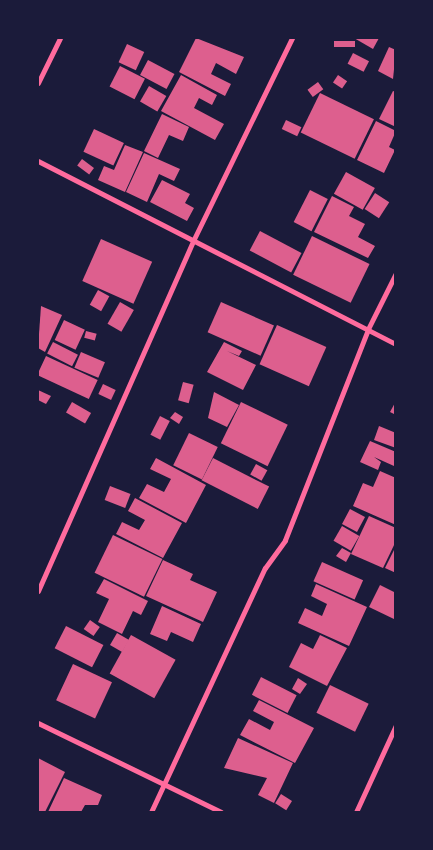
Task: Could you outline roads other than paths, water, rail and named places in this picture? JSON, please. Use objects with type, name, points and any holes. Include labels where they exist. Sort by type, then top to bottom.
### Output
[{"type":"street","points":[[38,83],[60,38]]},
{"type":"street","points":[[38,591],[192,242],[292,38]]},
{"type":"street","points":[[38,161],[192,242],[396,344]]},
{"type":"street","points":[[152,812],[265,568],[285,540],[368,329],[396,273]]},
{"type":"street","points":[[38,723],[221,812]]},
{"type":"street","points":[[356,812],[396,725]]}]
